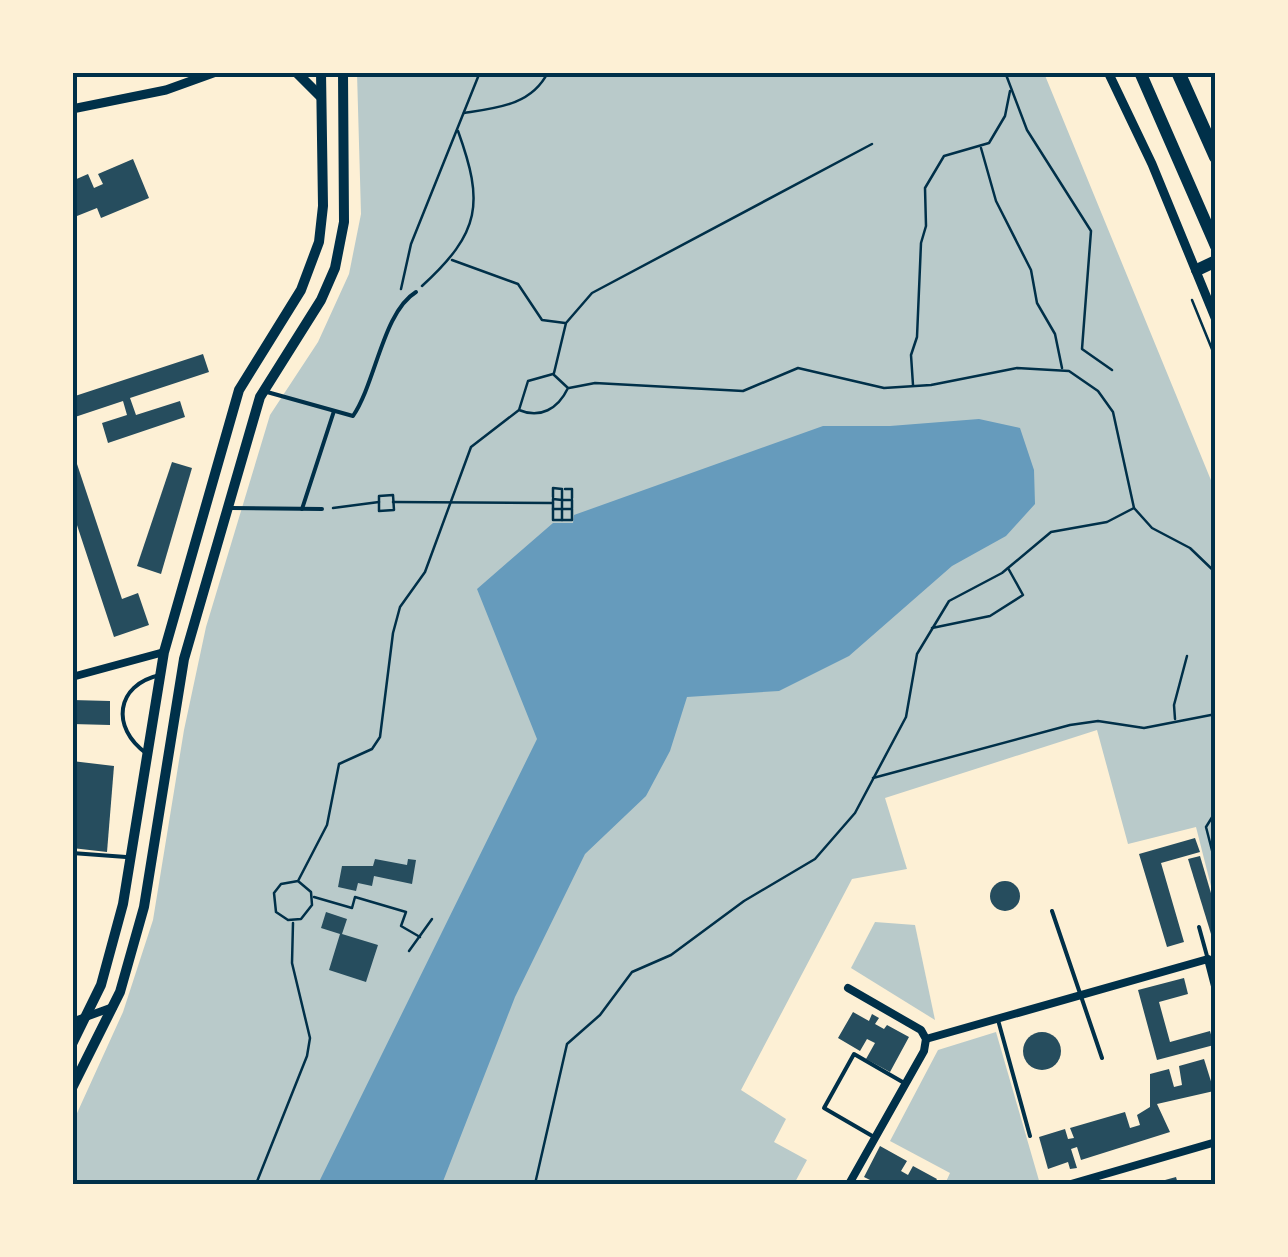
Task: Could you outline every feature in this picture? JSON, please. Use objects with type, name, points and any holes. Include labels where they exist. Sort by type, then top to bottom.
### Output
[{"type":"highway","points":[[1140,72],[1216,246]]},
{"type":"highway","points":[[1178,72],[1216,157]]},
{"type":"highway","points":[[1197,270],[1216,262]]},
{"type":"main road","points":[[296,72],[320,96]]},
{"type":"main road","points":[[72,1044],[101,985],[131,858],[164,652],[239,390],[301,290],[315,254],[323,206],[320,72]]},
{"type":"main road","points":[[72,1088],[113,1007],[144,907],[184,659],[263,391],[321,300],[340,251],[344,210],[343,72]]},
{"type":"street","points":[[72,109],[166,90],[216,72]]},
{"type":"street","points":[[1108,72],[1216,320]]},
{"type":"street","points":[[72,677],[164,652]]},
{"type":"street","points":[[926,1039],[1208,960],[1216,990]]},
{"type":"street","points":[[848,988],[921,1030],[926,1039]]},
{"type":"street","points":[[72,1022],[113,1007]]},
{"type":"street","points":[[849,1184],[906,1084],[926,1039]]},
{"type":"street","points":[[1071,1184],[1216,1142]]},
{"type":"lane","points":[[263,391],[353,416],[369,391],[397,310],[416,292]]},
{"type":"lane","points":[[302,509],[334,411]]},
{"type":"lane","points":[[227,508],[322,509]]},
{"type":"lane","points":[[147,754],[128,738],[122,724],[126,692],[134,684],[160,676]]},
{"type":"lane","points":[[72,853],[131,858]]},
{"type":"lane","points":[[1052,911],[1084,994],[1102,1058]]},
{"type":"lane","points":[[1199,927],[1208,960]]},
{"type":"lane","points":[[998,1019],[1030,1136]]},
{"type":"lane","points":[[875,1138],[824,1108],[854,1054],[906,1084]]},
{"type":"path","points":[[397,310],[411,244],[480,72]]},
{"type":"path","points":[[464,113],[518,102],[542,86],[548,72]]},
{"type":"path","points":[[1005,72],[1010,91],[1050,169],[1091,231],[1082,349],[1112,370]]},
{"type":"path","points":[[914,386],[911,355],[916,337],[921,243],[926,226],[925,188],[944,156],[980,148],[999,129],[1010,91]]},
{"type":"path","points":[[416,292],[451,260],[468,231],[476,203],[475,178],[458,129]]},
{"type":"path","points":[[554,374],[566,323],[592,293],[872,144]]},
{"type":"path","points":[[980,148],[996,201],[1031,270],[1037,303],[1056,334],[1062,370]]},
{"type":"path","points":[[451,260],[518,284],[542,320],[566,323]]},
{"type":"path","points":[[568,388],[594,383],[743,390],[798,368],[865,386],[914,386],[1017,368],[1062,370],[1082,377],[1113,412],[1134,508],[1152,528],[1190,548],[1216,573]]},
{"type":"path","points":[[554,374],[568,388]]},
{"type":"path","points":[[298,881],[327,825],[339,764],[372,749],[380,737],[392,633],[400,608],[425,572],[471,446],[519,410],[528,380],[554,374]]},
{"type":"path","points":[[519,410],[532,416],[542,413],[562,400],[568,388]]},
{"type":"path","points":[[552,488],[572,488],[572,500],[572,520],[552,520],[552,488]]},
{"type":"path","points":[[562,488],[562,520]]},
{"type":"path","points":[[379,496],[394,496],[394,510],[379,511],[379,502],[379,496]]},
{"type":"path","points":[[394,502],[552,504],[572,500]]},
{"type":"path","points":[[322,509],[379,502]]},
{"type":"path","points":[[552,504],[572,509]]},
{"type":"path","points":[[535,1184],[557,1077],[569,1041],[600,1015],[637,969],[672,954],[744,900],[806,868],[855,813],[906,717],[915,660],[949,600],[1008,568],[1060,527],[1107,522],[1134,508]]},
{"type":"path","points":[[931,628],[942,622],[990,616],[1024,595],[1008,568]]},
{"type":"path","points":[[1175,720],[1174,705],[1187,656]]},
{"type":"path","points":[[873,778],[1070,725],[1098,721],[1144,728],[1216,714]]},
{"type":"path","points":[[1216,810],[1206,827],[1216,866]]},
{"type":"path","points":[[298,881],[313,897],[352,908],[355,897],[406,912],[401,926],[420,937]]},
{"type":"path","points":[[298,881],[281,884],[273,900],[279,916],[293,921],[308,914],[313,897]]},
{"type":"path","points":[[409,951],[432,920]]},
{"type":"path","points":[[256,1184],[308,1056],[310,1038],[292,963],[293,921]]},
{"type":"shaded area","points":[[357,73],[1044,73],[1215,490],[1215,902],[1196,827],[1128,844],[1097,730],[885,798],[907,869],[852,879],[741,1090],[786,1119],[774,1142],[807,1160],[794,1184],[73,1184],[73,1122],[123,1012],[153,920],[184,730],[206,627],[270,415],[318,342],[349,274],[361,214]]},
{"type":"shaded area","points":[[875,922],[915,925],[935,1020],[851,968]]},
{"type":"shaded area","points":[[996,1032],[1040,1184],[945,1184],[950,1173],[890,1141],[938,1050]]},
{"type":"water","points":[[979,419],[1020,428],[1034,470],[1035,504],[1006,536],[952,566],[849,656],[779,691],[687,697],[670,751],[646,796],[585,854],[515,997],[442,1184],[318,1184],[537,739],[477,589],[553,523],[573,523],[574,515],[823,426],[890,426]]},
{"type":"building","points":[[133,159],[149,198],[101,218],[97,208],[72,218],[72,181],[88,174],[94,188],[103,184],[98,174]]},
{"type":"building","points":[[203,354],[209,372],[130,398],[136,415],[180,401],[185,417],[108,443],[102,423],[127,415],[123,401],[72,418],[72,397]]},
{"type":"building","points":[[72,449],[122,599],[138,593],[149,625],[114,637],[72,510]]},
{"type":"building","points":[[172,462],[192,468],[161,574],[137,566]]},
{"type":"building","points":[[72,700],[110,701],[110,725],[72,724]]},
{"type":"building","points":[[72,761],[114,766],[107,852],[72,848]]},
{"type":"building","points":[[1195,838],[1200,852],[1161,863],[1184,942],[1167,947],[1139,854]]},
{"type":"building","points":[[1200,856],[1216,910],[1216,932],[1211,934],[1188,859]]},
{"type":"building","points":[[375,859],[407,865],[408,859],[416,860],[412,884],[374,876],[372,886],[358,883],[356,891],[338,887],[342,866],[373,866]]},
{"type":"building","points":[[1005,881],[1016,885],[1020,896],[1016,907],[1005,911],[994,907],[990,896],[994,885]]},
{"type":"building","points":[[326,912],[347,919],[342,934],[378,945],[366,982],[329,970],[340,934],[321,928]]},
{"type":"building","points":[[1184,978],[1188,994],[1159,1002],[1170,1042],[1210,1031],[1214,1045],[1157,1060],[1138,990]]},
{"type":"building","points":[[853,1012],[869,1021],[872,1014],[879,1018],[875,1024],[884,1029],[887,1025],[909,1037],[890,1072],[866,1059],[875,1043],[867,1039],[860,1051],[838,1038]]},
{"type":"building","points":[[1042,1032],[1056,1037],[1061,1051],[1056,1065],[1042,1070],[1028,1065],[1023,1051],[1028,1037]]},
{"type":"building","points":[[1204,1059],[1214,1091],[1157,1104],[1170,1132],[1081,1160],[1077,1147],[1071,1149],[1077,1168],[1070,1169],[1068,1162],[1048,1169],[1039,1137],[1065,1129],[1068,1139],[1074,1138],[1070,1128],[1125,1112],[1130,1128],[1140,1125],[1137,1115],[1150,1107],[1150,1074],[1169,1069],[1174,1087],[1182,1085],[1179,1066]]},
{"type":"building","points":[[880,1146],[907,1161],[901,1171],[908,1175],[913,1166],[937,1179],[934,1184],[878,1184],[864,1177]]},
{"type":"building","points":[[1176,1177],[1178,1184],[1154,1184],[1154,1183]]}]
